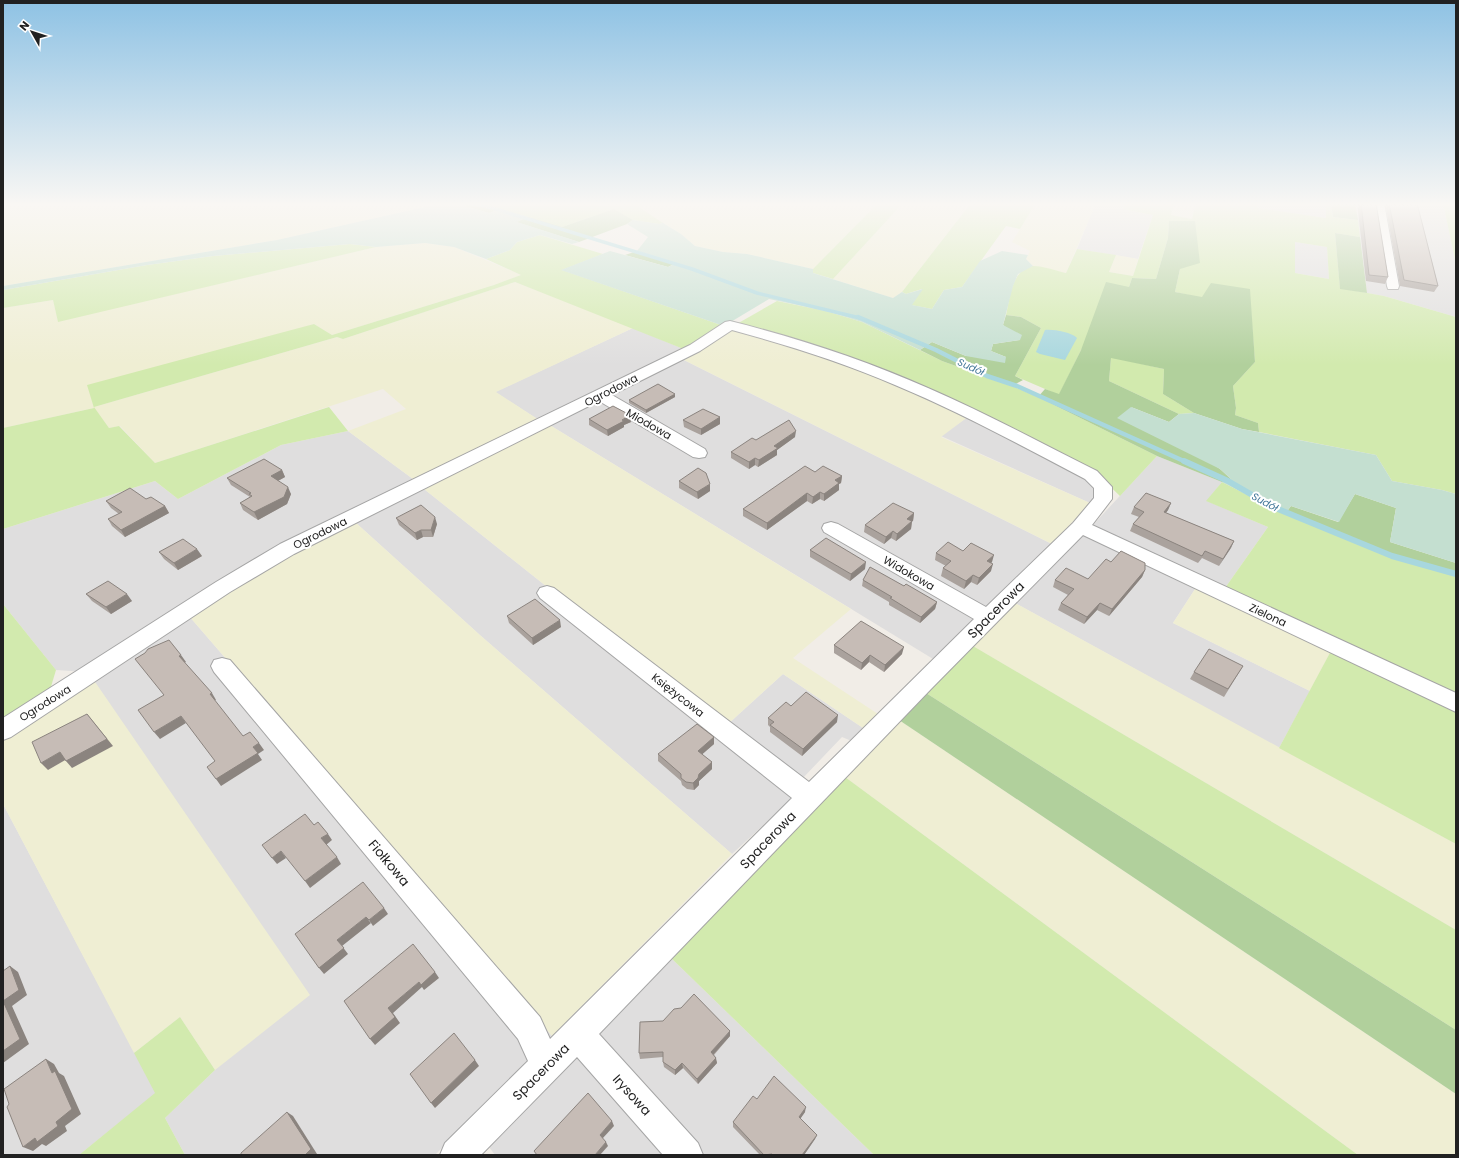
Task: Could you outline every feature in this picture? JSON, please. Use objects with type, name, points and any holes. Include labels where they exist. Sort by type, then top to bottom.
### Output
[{"type":"street","points":[[1388,257],[1393,286]]},
{"type":"street","name":"Ogrodowa","points":[[3,730],[223,587],[287,549],[695,348],[730,325],[782,339],[845,360],[900,381],[965,411],[1091,475],[1103,487],[1104,499],[1080,527]]},
{"type":"street","name":"Miodowa","points":[[600,395],[699,453]]},
{"type":"street","name":"Spacerowa","points":[[457,1155],[578,1034],[809,798],[1080,527]]},
{"type":"street","name":"Zielona","points":[[1080,527],[1456,703]]},
{"type":"street","name":"Widokowa","points":[[831,528],[988,618]]},
{"type":"street","name":"Księżycowa","points":[[547,592],[809,798]]},
{"type":"street","name":"Fiołkowa","points":[[222,666],[529,1028],[546,1066]]},
{"type":"street","name":"Irysowa","points":[[578,1034],[686,1155]]},
{"type":"shaded area","points":[[1126,257],[1139,257],[1138,259]]},
{"type":"shaded area","points":[[1295,257],[1328,257],[1329,279],[1295,273]]},
{"type":"shaded area","points":[[1362,257],[1455,257],[1456,264],[1456,317],[1384,296],[1367,293]]},
{"type":"shaded area","points":[[633,328],[686,350],[542,422],[495,392]]},
{"type":"shaded area","points":[[680,358],[1052,544],[938,662],[548,424]]},
{"type":"shaded area","points":[[969,416],[1083,474],[1095,485],[1098,496],[1090,503],[941,436]]},
{"type":"shaded area","points":[[348,431],[417,482],[86,672],[56,670],[3,604],[3,529],[155,481],[178,499],[281,445]]},
{"type":"shaded area","points":[[1157,456],[1222,482],[1207,501],[1268,527],[1225,588],[1092,526]]},
{"type":"shaded area","points":[[424,489],[551,590],[798,793],[732,854],[481,636],[355,522]]},
{"type":"shaded area","points":[[1084,532],[1197,586],[1173,623],[1310,691],[1279,748],[1015,603]]},
{"type":"shaded area","points":[[189,616],[552,1036],[435,1155],[185,1155],[165,1118],[215,1070],[91,676]]},
{"type":"shaded area","points":[[783,674],[866,730],[854,742],[842,737],[802,779],[728,724]]},
{"type":"shaded area","points":[[3,804],[156,1093],[79,1155],[3,1155]]},
{"type":"shaded area","points":[[669,956],[874,1155],[495,1155],[489,1147]]},
{"type":"green space","points":[[3,257],[176,257],[3,286]]},
{"type":"green space","points":[[176,257],[205,257],[147,265],[3,290],[3,286]]},
{"type":"green space","points":[[205,257],[333,257],[58,322],[53,300],[3,308],[3,290],[147,265]]},
{"type":"green space","points":[[333,257],[478,257],[522,275],[332,335],[314,324],[94,407],[337,337],[343,339],[515,282],[633,328],[496,392],[542,422],[417,482],[348,431],[406,409],[383,389],[155,463],[120,426],[109,428],[94,408],[3,428],[3,308],[53,300],[58,321]]},
{"type":"green space","points":[[481,257],[491,257],[486,259]]},
{"type":"green space","points":[[491,257],[595,257],[562,270],[724,326],[686,350],[515,282],[343,339],[337,337],[94,407],[109,428],[119,426],[155,463],[329,407],[348,431],[281,445],[178,499],[155,481],[3,529],[3,428],[94,408],[87,385],[314,324],[332,335],[494,285],[521,275],[486,259]]},
{"type":"green space","points":[[594,257],[632,257],[668,267],[676,263],[657,257],[760,257],[813,269],[813,273],[893,298],[902,292],[906,294],[923,289],[912,305],[932,309],[944,290],[962,287],[980,261],[989,257],[1027,257],[1026,259],[1033,266],[1018,274],[1013,286],[1003,325],[1022,335],[1020,340],[993,344],[991,351],[1006,357],[1005,363],[966,356],[932,342],[920,350],[862,322],[826,311],[769,299],[724,326],[561,270]]},
{"type":"green space","points":[[632,257],[657,257],[676,263],[668,267]]},
{"type":"green space","points":[[760,257],[825,257],[813,269]]},
{"type":"green space","points":[[825,257],[853,257],[833,279],[813,273],[813,269]]},
{"type":"green space","points":[[853,257],[929,257],[902,292],[893,298],[833,279]]},
{"type":"green space","points":[[929,257],[984,257],[962,287],[944,290],[932,309],[911,305],[922,289],[906,294],[902,292]]},
{"type":"green space","points":[[1027,257],[1073,257],[1066,273],[1033,266],[1026,259]]},
{"type":"green space","points":[[1073,257],[1115,257],[1109,272],[1133,276],[1139,257],[1162,257],[1156,279],[1132,278],[1129,287],[1081,350],[1059,395],[1015,376],[1041,328],[1021,317],[1006,315],[1010,293],[1020,273],[1025,269],[1035,266],[1066,273]]},
{"type":"green space","points":[[1115,257],[1138,259],[1133,276],[1109,272]]},
{"type":"green space","points":[[1162,257],[1199,257],[1200,263],[1180,269],[1175,292],[1202,297],[1211,283],[1250,289],[1255,362],[1233,386],[1236,408],[1235,415],[1258,423],[1259,432],[1242,429],[1194,413],[1163,394],[1164,369],[1111,358],[1109,381],[1179,414],[1169,422],[1131,407],[1220,469],[1231,479],[1222,482],[1157,456],[1038,397],[1045,389],[1059,394],[1081,350],[1106,282],[1129,287],[1132,278],[1156,279]]},
{"type":"green space","points":[[1177,257],[1295,257],[1295,273],[1329,279],[1328,257],[1337,257],[1340,288],[1384,296],[1456,317],[1456,494],[1392,481],[1376,455],[1259,432],[1258,423],[1235,415],[1236,408],[1233,386],[1255,362],[1251,313],[1202,298],[1175,292],[1180,269]]},
{"type":"green space","points":[[1337,257],[1363,257],[1367,293],[1340,289]]},
{"type":"green space","points":[[777,301],[826,311],[862,322],[942,361],[1038,397],[1157,456],[1120,496],[1096,473],[973,412],[735,325]]},
{"type":"green space","points":[[1006,315],[1021,317],[1041,328],[1015,376],[1023,380],[1012,386],[942,361],[920,350],[932,342],[966,356],[1006,357],[991,351],[993,344],[1020,340],[1003,325]]},
{"type":"green space","points":[[730,329],[842,360],[969,416],[941,437],[1090,503],[1052,544],[680,358]]},
{"type":"green space","points":[[1111,357],[1164,369],[1163,394],[1194,413],[1179,414],[1109,381]]},
{"type":"green space","points":[[1131,407],[1169,422],[1179,414],[1194,413],[1242,429],[1376,455],[1392,481],[1456,494],[1456,563],[1390,542],[1396,508],[1355,494],[1339,522],[1291,506],[1285,514],[1222,482],[1231,479],[1220,469],[1117,418]]},
{"type":"green space","points":[[548,424],[851,609],[793,658],[881,716],[866,730],[783,674],[728,724],[551,590],[424,489]]},
{"type":"green space","points":[[1222,482],[1285,514],[1376,550],[1456,574],[1456,697],[1225,588],[1268,527],[1206,501]]},
{"type":"green space","points":[[1355,494],[1396,508],[1390,542],[1456,563],[1456,574],[1376,550],[1285,514],[1291,506],[1338,522]]},
{"type":"green space","points":[[355,522],[481,636],[732,854],[552,1036],[189,616],[260,571]]},
{"type":"green space","points":[[1197,586],[1332,649],[1310,691],[1173,623]]},
{"type":"green space","points":[[1015,603],[1456,844],[1456,930],[973,646]]},
{"type":"green space","points":[[3,604],[56,670],[50,690],[3,724]]},
{"type":"green space","points":[[973,646],[1456,930],[1456,1030],[926,693]]},
{"type":"green space","points":[[1332,649],[1456,708],[1456,844],[1279,748]]},
{"type":"green space","points":[[91,676],[310,995],[215,1070],[180,1017],[134,1053],[3,804],[3,736]]},
{"type":"green space","points":[[926,693],[1456,1030],[1456,1094],[899,720]]},
{"type":"green space","points":[[899,720],[1456,1094],[1456,1155],[1358,1155],[845,777]]},
{"type":"green space","points":[[845,777],[1358,1155],[874,1155],[669,956]]},
{"type":"green space","points":[[180,1017],[215,1070],[165,1118],[185,1155],[79,1155],[155,1093],[134,1053]]},
{"type":"water","points":[[1045,330],[1062,331],[1077,338],[1065,360],[1036,352]]},
{"type":"building","points":[[1367,257],[1385,257],[1388,277],[1369,275]]},
{"type":"building","points":[[1400,257],[1431,257],[1438,286],[1404,280]]},
{"type":"building","points":[[658,384],[675,394],[646,410],[629,400]]},
{"type":"building","points":[[613,406],[630,415],[622,420],[624,421],[607,430],[589,419]]},
{"type":"building","points":[[703,409],[720,417],[701,429],[683,420]]},
{"type":"building","points":[[789,420],[796,431],[774,446],[778,448],[759,460],[755,458],[749,462],[731,452],[752,438],[756,440]]},
{"type":"building","points":[[264,459],[282,470],[271,476],[288,487],[284,497],[254,512],[240,503],[252,496],[249,494],[251,493],[227,478]]},
{"type":"building","points":[[805,466],[815,472],[823,466],[842,476],[835,480],[839,483],[824,494],[820,492],[813,497],[807,493],[767,523],[743,509]]},
{"type":"building","points":[[698,468],[706,473],[710,484],[697,492],[679,481]]},
{"type":"building","points":[[130,488],[146,499],[151,497],[165,506],[121,530],[108,519],[122,512],[106,501]]},
{"type":"building","points":[[1146,493],[1171,503],[1164,512],[1234,541],[1223,559],[1205,551],[1202,556],[1133,524],[1144,512],[1134,507]]},
{"type":"building","points":[[893,503],[914,513],[907,519],[912,521],[897,534],[893,531],[886,537],[865,525]]},
{"type":"building","points":[[421,505],[435,517],[431,530],[421,530],[415,533],[396,518]]},
{"type":"building","points":[[826,538],[866,562],[851,574],[810,550]]},
{"type":"building","points":[[183,539],[197,549],[174,563],[159,552]]},
{"type":"building","points":[[948,542],[963,551],[971,543],[994,555],[987,561],[993,564],[979,578],[973,575],[966,581],[943,568],[951,561],[936,553]]},
{"type":"building","points":[[1121,551],[1145,563],[1145,570],[1112,609],[1100,603],[1087,617],[1061,603],[1074,589],[1055,580],[1066,568],[1088,579],[1106,559],[1111,562]]},
{"type":"building","points":[[870,567],[904,586],[906,584],[937,602],[921,617],[890,598],[892,597],[863,580]]},
{"type":"building","points":[[108,581],[127,594],[106,607],[86,594]]},
{"type":"building","points":[[535,599],[560,620],[532,638],[507,616]]},
{"type":"building","points":[[861,621],[904,647],[885,665],[870,655],[862,663],[834,645]]},
{"type":"building","points":[[169,640],[181,655],[179,656],[212,693],[210,694],[243,736],[250,732],[259,743],[253,747],[258,753],[216,779],[207,767],[215,761],[181,716],[154,732],[138,710],[164,695],[135,659],[145,653],[148,649]]},
{"type":"building","points":[[1209,649],[1243,666],[1228,689],[1194,672]]},
{"type":"building","points":[[806,692],[838,715],[803,749],[770,725],[774,722],[768,718],[786,702],[791,706]]},
{"type":"building","points":[[87,714],[107,739],[66,761],[60,752],[41,763],[32,742]]},
{"type":"building","points":[[697,724],[714,737],[698,751],[712,762],[699,774],[698,778],[693,783],[686,782],[681,778],[681,774],[658,754]]},
{"type":"building","points":[[305,814],[314,825],[318,822],[328,834],[321,838],[337,857],[305,881],[281,851],[272,858],[262,845]]},
{"type":"building","points":[[363,882],[384,908],[369,920],[366,917],[337,940],[344,948],[319,968],[295,934]]},
{"type":"building","points":[[413,944],[435,972],[421,985],[419,982],[388,1008],[395,1017],[370,1039],[344,1001]]},
{"type":"building","points":[[10,966],[19,990],[3,1001],[3,971]]},
{"type":"building","points":[[694,994],[730,1031],[711,1052],[716,1058],[697,1079],[682,1063],[675,1070],[663,1062],[663,1052],[639,1053],[640,1022],[663,1021],[674,1009],[681,1008]]},
{"type":"building","points":[[3,1001],[20,1039],[3,1051]]},
{"type":"building","points":[[454,1033],[475,1060],[431,1103],[410,1074]]},
{"type":"building","points":[[46,1059],[52,1073],[55,1071],[72,1109],[56,1122],[58,1126],[37,1142],[35,1138],[23,1147],[7,1107],[9,1104],[4,1089]]},
{"type":"building","points":[[774,1076],[806,1107],[799,1117],[817,1135],[802,1155],[764,1155],[733,1122],[753,1096],[757,1099]]},
{"type":"building","points":[[588,1093],[612,1121],[600,1135],[606,1142],[595,1155],[537,1155],[534,1151]]},
{"type":"building","points":[[287,1112],[311,1149],[305,1155],[241,1155],[241,1153]]},
{"type":"waterway","name":"Sudół","points":[[653,257],[692,269],[757,293],[860,318]]},
{"type":"waterway","name":"Sudół","points":[[858,317],[936,350],[987,376],[1017,386],[1186,462]]},
{"type":"waterway","name":"Sudół","points":[[1184,461],[1228,481],[1273,507],[1392,556],[1456,574]]}]
